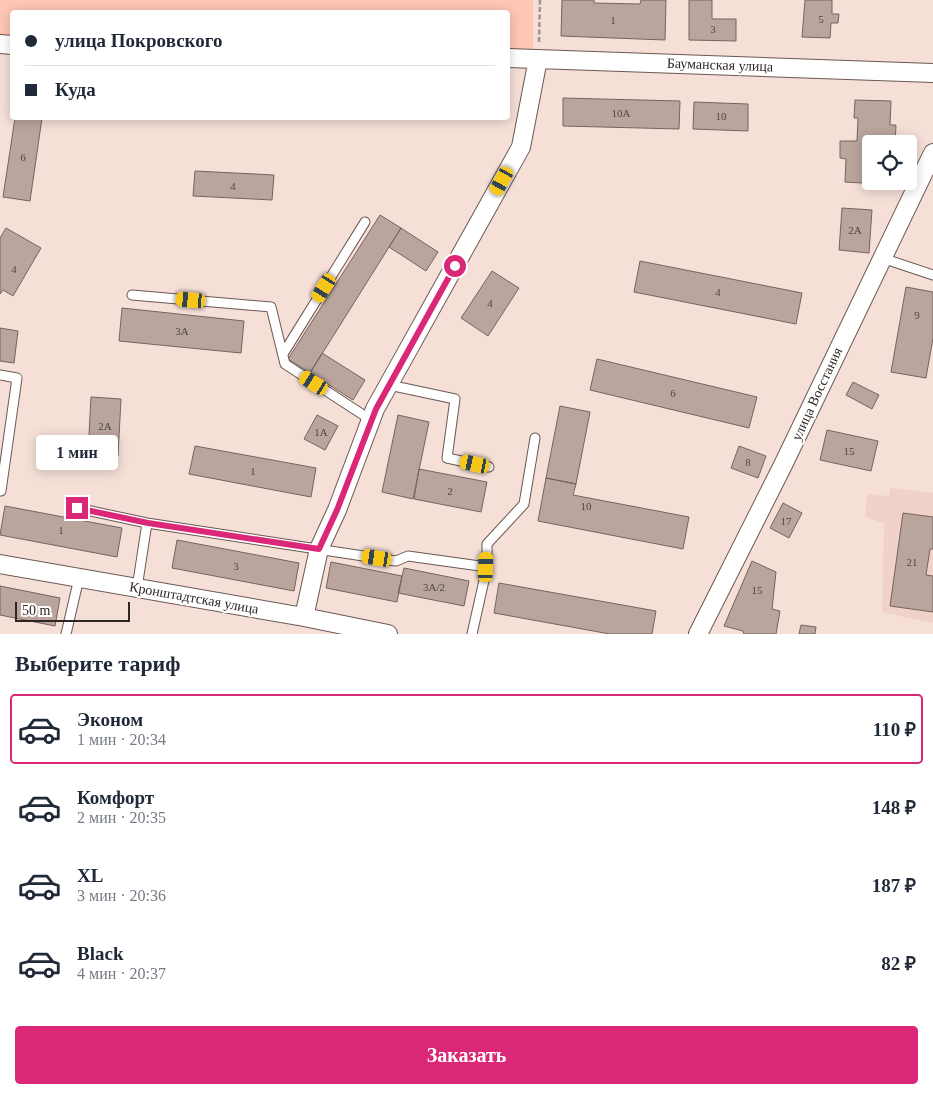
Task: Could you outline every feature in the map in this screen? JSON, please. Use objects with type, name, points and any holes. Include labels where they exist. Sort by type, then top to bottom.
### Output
[{"type":"street","name":"Бауманская улица","points":[[510,58],[933,73]]},
{"type":"street","points":[[304,617],[319,549],[337,510],[371,420],[521,147],[538,59]]},
{"type":"street","name":"улица Восстания","points":[[698,634],[931,162]]},
{"type":"street","name":"Кронштадтская улица","points":[[0,564],[304,617],[388,634]]},
{"type":"lane","points":[[283,354],[365,222]]},
{"type":"lane","points":[[882,258],[933,275]]},
{"type":"lane","points":[[132,295],[271,307],[285,364],[371,420]]},
{"type":"lane","points":[[0,375],[17,378],[1,491]]},
{"type":"lane","points":[[389,385],[455,399],[446,458],[489,466]]},
{"type":"lane","points":[[472,634],[486,567],[487,544],[524,504],[535,438]]},
{"type":"lane","points":[[77,508],[148,523],[396,561],[408,556],[486,567]]},
{"type":"lane","points":[[137,588],[148,523]]},
{"type":"lane","points":[[66,634],[79,578]]},
{"type":"path","points":[[538,59],[540,0]]},
{"type":"shaded area","points":[[0,0],[533,0],[533,50],[510,49],[510,10],[10,10],[10,37],[0,36]]},
{"type":"shaded area","points":[[890,488],[933,493],[933,623],[882,612],[884,523],[865,517],[867,494],[889,496]]},
{"type":"building","points":[[562,0],[594,0],[594,3],[640,4],[641,0],[666,0],[665,40],[561,36]]},
{"type":"building","points":[[689,0],[712,0],[712,19],[736,19],[736,41],[689,40]]},
{"type":"building","points":[[805,0],[832,0],[832,14],[839,14],[838,23],[831,23],[830,38],[802,37]]},
{"type":"building","points":[[563,98],[680,101],[679,129],[563,126]]},
{"type":"building","points":[[855,100],[891,101],[890,125],[896,125],[895,135],[862,135],[862,183],[845,182],[846,159],[840,158],[840,141],[857,141],[858,118],[854,118]]},
{"type":"building","points":[[694,102],[748,104],[748,131],[693,129]]},
{"type":"building","points":[[15,120],[42,120],[30,201],[3,197]]},
{"type":"building","points":[[195,171],[274,175],[272,200],[193,196]]},
{"type":"building","points":[[842,208],[872,210],[869,253],[839,250]]},
{"type":"building","points":[[380,215],[401,228],[310,373],[288,359]]},
{"type":"building","points":[[6,228],[41,248],[13,296],[3,290],[0,294],[0,238]]},
{"type":"building","points":[[401,228],[438,252],[426,271],[389,247]]},
{"type":"building","points":[[640,261],[802,293],[796,324],[634,292]]},
{"type":"building","points":[[492,271],[519,288],[488,336],[461,318]]},
{"type":"building","points":[[906,287],[933,292],[933,338],[926,378],[891,372]]},
{"type":"building","points":[[122,308],[244,321],[241,353],[119,341]]},
{"type":"building","points":[[0,328],[18,331],[14,363],[0,361]]},
{"type":"building","points":[[322,353],[365,380],[353,400],[310,373]]},
{"type":"building","points":[[597,359],[757,397],[749,428],[590,390]]},
{"type":"building","points":[[853,382],[879,395],[872,409],[846,395]]},
{"type":"building","points":[[91,397],[121,399],[118,456],[88,454]]},
{"type":"building","points":[[560,406],[590,412],[576,484],[546,478]]},
{"type":"building","points":[[317,415],[338,426],[325,450],[304,439]]},
{"type":"building","points":[[398,415],[429,422],[413,499],[382,492]]},
{"type":"building","points":[[827,430],[878,441],[871,471],[820,460]]},
{"type":"building","points":[[195,446],[316,468],[311,497],[189,474]]},
{"type":"building","points":[[739,446],[766,456],[758,478],[731,468]]},
{"type":"building","points":[[419,469],[487,482],[481,512],[414,499]]},
{"type":"building","points":[[546,478],[576,484],[573,495],[689,517],[683,549],[538,521]]},
{"type":"building","points":[[783,503],[802,513],[789,538],[770,528]]},
{"type":"building","points":[[5,506],[122,528],[117,557],[0,535]]},
{"type":"building","points":[[903,513],[933,517],[933,549],[930,549],[926,575],[933,576],[933,612],[890,606]]},
{"type":"building","points":[[177,540],[299,563],[294,591],[172,568]]},
{"type":"building","points":[[752,561],[776,572],[772,609],[780,611],[776,634],[744,634],[743,631],[724,626]]},
{"type":"building","points":[[331,562],[402,576],[397,602],[326,588]]},
{"type":"building","points":[[404,568],[469,581],[464,606],[398,593]]},
{"type":"building","points":[[499,583],[656,611],[652,634],[610,634],[494,613]]},
{"type":"building","points":[[0,586],[60,598],[55,626],[0,615]]},
{"type":"building","points":[[801,625],[816,627],[815,634],[799,634]]},
{"type":"route","points":[[77,508],[148,523],[319,549],[337,510],[376,409],[455,266]]}]
